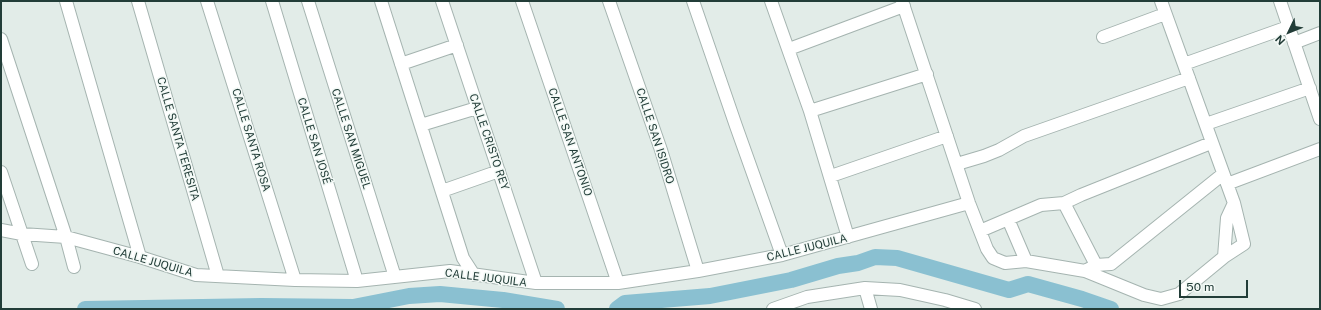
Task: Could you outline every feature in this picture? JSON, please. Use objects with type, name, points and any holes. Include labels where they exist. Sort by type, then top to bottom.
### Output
[{"type":"street","points":[[66,1],[140,257]]},
{"type":"street","name":"CALLE SANTA TERESITA","points":[[138,1],[218,276]]},
{"type":"street","name":"CALLE SANTA ROSA","points":[[207,1],[295,280]]},
{"type":"street","name":"CALLE SAN JOSÉ","points":[[272,1],[357,281]]},
{"type":"street","name":"CALLE SAN MIGUEL","points":[[308,1],[395,277]]},
{"type":"street","points":[[382,1],[463,258],[474,275]]},
{"type":"street","name":"CALLE CRISTO REY","points":[[442,1],[536,283]]},
{"type":"street","name":"CALLE SAN ANTONIO","points":[[522,1],[618,283]]},
{"type":"street","name":"CALLE SAN ISIDRO","points":[[609,1],[661,150],[698,271]]},
{"type":"street","points":[[693,1],[782,255]]},
{"type":"street","points":[[771,1],[810,111],[831,176],[848,237]]},
{"type":"street","points":[[1064,203],[1090,268],[1144,295],[1161,299],[1179,294],[1224,257],[1244,244],[1234,203],[1211,143],[1206,124],[1161,1]]},
{"type":"street","points":[[1280,1],[1288,27],[1314,92],[1320,119]]},
{"type":"street","points":[[789,49],[903,4],[969,203],[986,249],[993,258],[1005,263],[1026,261],[1090,268],[1111,264],[1225,179],[1320,149]]},
{"type":"street","points":[[1103,37],[1165,14]]},
{"type":"street","points":[[1184,64],[1288,27]]},
{"type":"street","points":[[1294,43],[1320,33]]},
{"type":"street","points":[[1,39],[66,237],[74,267]]},
{"type":"street","points":[[401,64],[457,45]]},
{"type":"street","points":[[810,111],[927,74]]},
{"type":"street","points":[[957,164],[999,150],[1024,136],[1189,78]]},
{"type":"street","points":[[1206,124],[1314,92]]},
{"type":"street","points":[[421,126],[477,108]]},
{"type":"street","points":[[831,176],[947,136]]},
{"type":"street","points":[[980,231],[1040,205],[1064,203],[1211,143]]},
{"type":"street","points":[[442,191],[499,171]]},
{"type":"street","points":[[1,172],[32,264]]},
{"type":"street","name":"CALLE JUQUILA","points":[[1,230],[22,234],[66,237],[140,257],[196,275],[295,280],[357,281],[450,271],[536,283],[618,283],[698,271],[782,255],[969,203]]},
{"type":"street","points":[[1224,257],[1227,218],[1234,203]]},
{"type":"street","points":[[1008,219],[1026,261]]},
{"type":"street","points":[[450,271],[463,258]]},
{"type":"street","points":[[865,288],[871,309]]},
{"type":"street","points":[[773,309],[807,297],[865,288],[900,290],[946,304],[975,309]]},
{"type":"street","points":[[807,297],[810,309]]},
{"type":"waterway","points":[[617,309],[625,303],[710,296],[791,280],[838,266],[858,263],[875,257],[897,258],[1009,290],[1028,284],[1082,299],[1111,309]]},
{"type":"waterway","points":[[85,309],[261,306],[353,307],[409,296],[440,294],[503,300],[557,309]]}]
